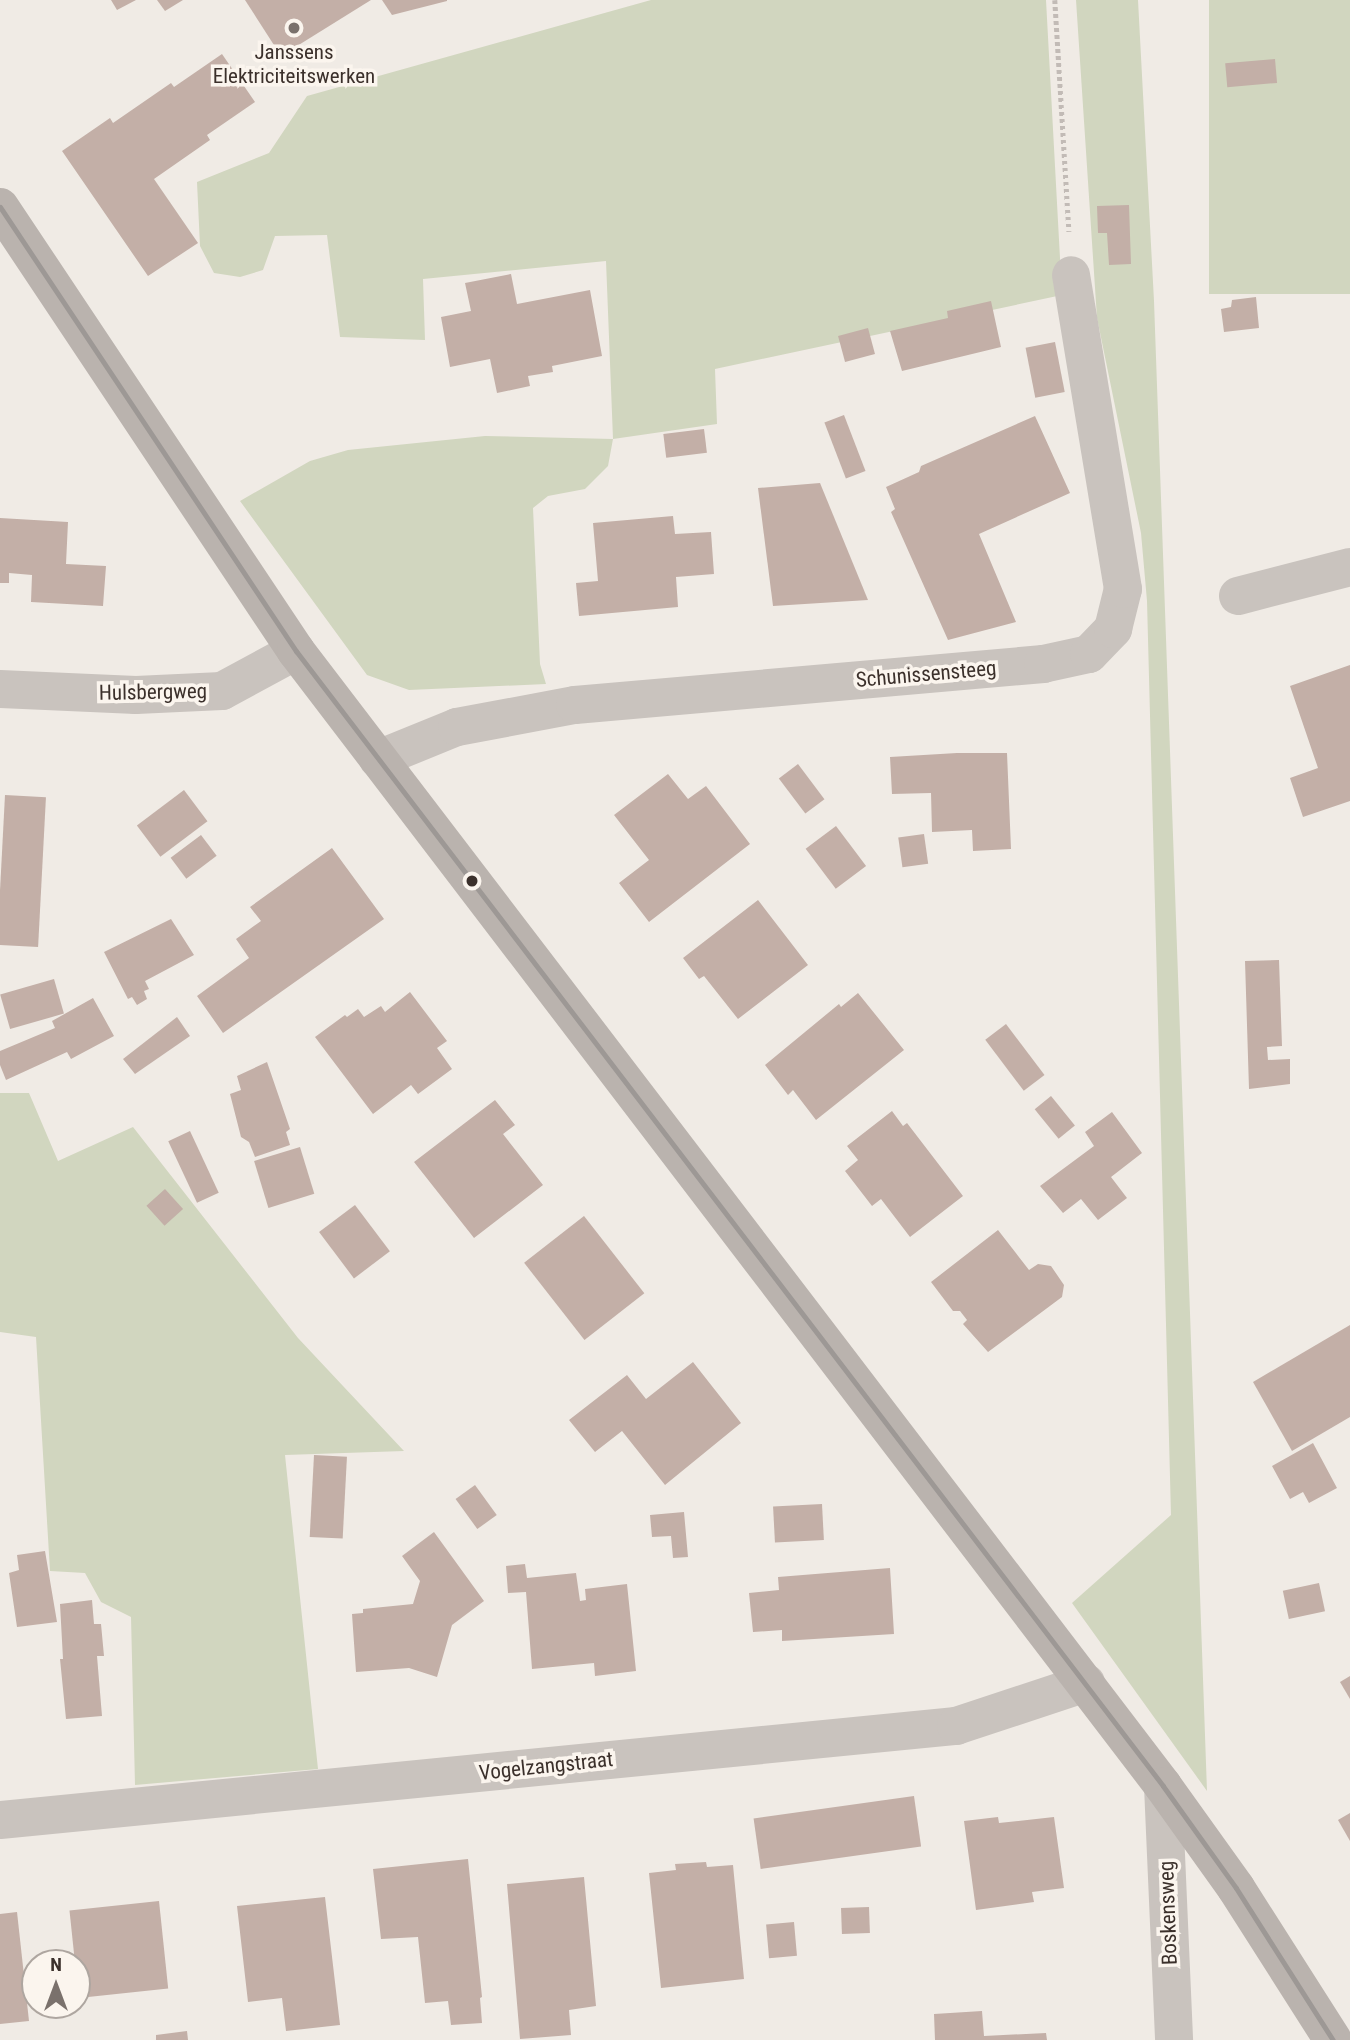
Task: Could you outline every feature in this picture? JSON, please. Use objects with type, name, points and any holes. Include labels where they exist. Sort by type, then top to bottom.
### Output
[{"type":"street","points":[[0,207],[296,651],[1163,1786],[1236,1888],[1333,2040]]},
{"type":"street","name":"Schunissensteeg","points":[[378,759],[457,727],[575,705],[1042,664],[1088,654],[1114,629],[1123,589],[1071,275]]},
{"type":"street","points":[[1238,596],[1350,567]]},
{"type":"street","name":"Hulsbergweg","points":[[0,689],[136,695],[222,691],[296,651]]},
{"type":"street","name":"Vogelzangstraat","points":[[0,1820],[956,1726],[1086,1683]]},
{"type":"street","name":"Boskensweg","points":[[1163,1786],[1174,2040]]},
{"type":"path","points":[[1055,0],[1071,275]]},
{"type":"green space","points":[[651,0],[1046,0],[1062,295],[715,369],[717,424],[613,439],[606,261],[423,279],[425,340],[340,337],[327,235],[275,236],[263,270],[240,277],[214,273],[200,246],[197,182],[269,153],[307,96]]},
{"type":"green space","points":[[1076,0],[1138,0],[1154,301],[1207,1791],[1072,1603],[1171,1515],[1147,601],[1141,533],[1097,318]]},
{"type":"green space","points":[[1209,0],[1350,0],[1350,294],[1209,294]]},
{"type":"green space","points":[[485,436],[613,439],[608,466],[585,489],[548,496],[533,508],[540,664],[546,684],[409,690],[367,675],[240,501],[310,461],[348,450]]},
{"type":"green space","points":[[0,1093],[29,1093],[58,1161],[133,1127],[298,1338],[404,1451],[285,1455],[318,1769],[135,1785],[131,1617],[101,1602],[85,1573],[50,1571],[36,1337],[0,1332]]},
{"type":"building","points":[[111,0],[136,0],[117,10]]},
{"type":"building","name":"Janssens Elektriciteitswerken","points":[[157,0],[183,0],[165,11]]},
{"type":"building","name":"Janssens Elektriciteitswerken","points":[[245,0],[371,0],[281,56]]},
{"type":"building","name":"Janssens Elektriciteitswerken","points":[[382,0],[447,0],[447,1],[392,15]]},
{"type":"building","points":[[222,54],[255,102],[207,135],[210,140],[154,179],[198,243],[148,276],[62,151],[110,118],[113,123],[171,83],[174,87]]},
{"type":"building","points":[[1275,59],[1277,83],[1227,87],[1225,63]]},
{"type":"building","points":[[1129,205],[1131,264],[1109,265],[1107,233],[1098,233],[1097,206]]},
{"type":"building","points":[[511,274],[517,304],[590,290],[602,356],[552,366],[553,372],[528,376],[530,386],[497,393],[490,359],[450,367],[441,317],[471,311],[465,283]]},
{"type":"building","points":[[1256,297],[1259,328],[1224,332],[1221,309],[1231,307],[1232,300]]},
{"type":"building","points":[[991,301],[1001,347],[902,371],[890,331],[948,318],[947,311]]},
{"type":"building","points":[[868,328],[875,354],[845,362],[838,336]]},
{"type":"building","points":[[1055,342],[1065,392],[1035,398],[1026,348]]},
{"type":"building","points":[[844,415],[866,471],[846,479],[824,423]]},
{"type":"building","points":[[1035,416],[1070,493],[979,534],[1016,622],[948,640],[891,512],[895,509],[886,487],[919,472],[921,466]]},
{"type":"building","points":[[704,429],[707,453],[666,458],[663,434]]},
{"type":"building","points":[[820,483],[868,600],[773,606],[758,488]]},
{"type":"building","points":[[673,516],[675,534],[711,532],[714,574],[676,577],[678,607],[579,616],[576,583],[598,581],[593,523]]},
{"type":"building","points":[[0,518],[68,522],[66,564],[106,566],[103,606],[31,602],[32,575],[9,573],[9,583],[0,583]]},
{"type":"building","points":[[1350,665],[1350,801],[1303,817],[1290,778],[1318,768],[1290,686]]},
{"type":"building","points":[[1007,753],[1011,849],[973,851],[972,830],[932,832],[931,793],[892,794],[890,757]]},
{"type":"building","points":[[798,764],[824,799],[805,814],[779,778]]},
{"type":"building","points":[[668,774],[688,799],[706,786],[750,844],[649,922],[619,883],[649,860],[614,815]]},
{"type":"building","points":[[184,790],[207,821],[160,857],[137,826]]},
{"type":"building","points":[[5,795],[46,797],[38,947],[0,945]]},
{"type":"building","points":[[836,826],[866,866],[836,889],[806,849]]},
{"type":"building","points":[[924,834],[928,864],[902,867],[898,838]]},
{"type":"building","points":[[201,835],[217,856],[186,879],[171,858]]},
{"type":"building","points":[[332,848],[384,919],[223,1033],[197,996],[249,958],[236,939],[261,921],[250,907]]},
{"type":"building","points":[[758,900],[808,965],[738,1019],[704,976],[699,979],[683,958]]},
{"type":"building","points":[[171,919],[194,955],[145,981],[149,989],[144,991],[147,999],[137,1005],[132,997],[128,999],[104,952]]},
{"type":"building","points":[[1279,960],[1282,1046],[1267,1047],[1268,1060],[1290,1059],[1290,1084],[1249,1089],[1245,961]]},
{"type":"building","points":[[54,979],[64,1014],[10,1029],[0,994]]},
{"type":"building","points":[[410,992],[447,1041],[437,1048],[452,1069],[418,1094],[411,1085],[373,1114],[315,1037],[358,1009],[364,1017],[381,1006],[385,1012]]},
{"type":"building","points":[[858,993],[904,1050],[816,1120],[793,1090],[788,1095],[765,1065],[839,1004],[841,1007]]},
{"type":"building","points":[[93,998],[114,1036],[71,1059],[67,1052],[6,1080],[0,1065],[0,1051],[55,1028],[52,1021]]},
{"type":"building","points":[[177,1017],[190,1036],[135,1074],[123,1059]]},
{"type":"building","points":[[1006,1024],[1045,1075],[1024,1091],[985,1040]]},
{"type":"building","points":[[267,1062],[290,1129],[286,1132],[290,1145],[255,1157],[249,1142],[241,1137],[230,1094],[241,1090],[237,1076]]},
{"type":"building","points":[[1051,1096],[1075,1126],[1059,1139],[1035,1109]]},
{"type":"building","points":[[495,1100],[515,1125],[503,1134],[543,1185],[474,1238],[414,1162]]},
{"type":"building","points":[[892,1111],[903,1126],[907,1123],[963,1196],[910,1237],[881,1199],[872,1206],[845,1171],[858,1160],[847,1146]]},
{"type":"building","points":[[1112,1112],[1142,1153],[1111,1177],[1127,1198],[1098,1220],[1081,1199],[1063,1213],[1040,1186],[1094,1146],[1085,1132]]},
{"type":"building","points":[[190,1131],[219,1193],[197,1203],[168,1141]]},
{"type":"building","points":[[300,1147],[314,1194],[268,1208],[254,1161]]},
{"type":"building","points":[[165,1189],[183,1209],[164,1226],[146,1206]]},
{"type":"building","points":[[355,1205],[390,1251],[354,1278],[319,1232]]},
{"type":"building","points":[[584,1216],[644,1293],[584,1340],[524,1263]]},
{"type":"building","points":[[998,1230],[1029,1270],[1038,1264],[1051,1266],[1064,1285],[1062,1297],[988,1352],[963,1324],[967,1320],[960,1311],[953,1311],[931,1282]]},
{"type":"building","points":[[1350,1325],[1350,1417],[1292,1451],[1253,1382]]},
{"type":"building","points":[[693,1362],[741,1423],[665,1485],[622,1431],[595,1452],[569,1420],[627,1375],[646,1399]]},
{"type":"building","points":[[1313,1443],[1337,1488],[1309,1503],[1303,1492],[1290,1499],[1272,1466]]},
{"type":"building","points":[[314,1455],[347,1457],[343,1539],[310,1537]]},
{"type":"building","points":[[475,1485],[497,1515],[477,1529],[456,1499]]},
{"type":"building","points":[[822,1504],[824,1540],[775,1543],[773,1507]]},
{"type":"building","points":[[684,1512],[688,1557],[673,1558],[671,1536],[652,1537],[650,1515]]},
{"type":"building","points":[[434,1532],[484,1601],[452,1625],[437,1677],[409,1668],[356,1672],[352,1614],[363,1613],[363,1609],[413,1604],[420,1581],[402,1556]]},
{"type":"building","points":[[45,1551],[57,1622],[17,1627],[9,1573],[19,1570],[17,1555]]},
{"type":"building","points":[[525,1564],[527,1578],[576,1573],[580,1601],[586,1600],[585,1589],[627,1584],[636,1671],[595,1676],[594,1663],[532,1669],[526,1592],[508,1593],[506,1566]]},
{"type":"building","points":[[890,1568],[894,1634],[782,1641],[782,1630],[753,1632],[749,1593],[779,1590],[778,1577]]},
{"type":"building","points":[[1319,1583],[1325,1611],[1289,1619],[1283,1591]]},
{"type":"building","points":[[92,1600],[94,1624],[101,1624],[104,1656],[97,1656],[102,1716],[66,1719],[60,1659],[63,1659],[60,1604]]},
{"type":"building","points":[[1350,1676],[1350,1699],[1340,1682]]},
{"type":"building","points":[[914,1796],[921,1847],[761,1869],[754,1819]]},
{"type":"building","points":[[1350,1813],[1350,1841],[1338,1820]]},
{"type":"building","points":[[998,1817],[999,1823],[1054,1817],[1064,1888],[1032,1892],[1034,1902],[976,1910],[964,1821]]},
{"type":"building","points":[[468,1859],[482,1997],[482,2023],[451,2025],[448,2001],[425,2003],[418,1937],[381,1939],[373,1869]]},
{"type":"building","points":[[706,1862],[707,1867],[733,1865],[744,1979],[661,1988],[649,1873],[676,1870],[675,1864]]},
{"type":"building","points":[[584,1877],[596,2006],[569,2010],[571,2035],[520,2039],[507,1884]]},
{"type":"building","points":[[325,1897],[340,2025],[286,2031],[282,1998],[248,2002],[237,1906]]},
{"type":"building","points":[[159,1901],[168,1989],[91,1997],[91,1949],[74,1949],[69,1910]]},
{"type":"building","points":[[869,1907],[870,1933],[842,1934],[841,1908]]},
{"type":"building","points":[[17,1912],[21,1949],[21,2019],[29,2021],[0,2024],[0,1914]]},
{"type":"building","points":[[794,1922],[797,1956],[769,1958],[766,1924]]},
{"type":"building","points":[[982,2011],[984,2036],[1046,2033],[1047,2040],[935,2040],[934,2014]]},
{"type":"building","points":[[187,2031],[188,2040],[156,2040],[156,2035]]},
{"type":"transit line","points":[[0,207],[296,651],[1163,1786],[1236,1888],[1333,2040]]},
{"type":"place","name":"Janssens Elektriciteitswerken","points":[[294,28]]}]
